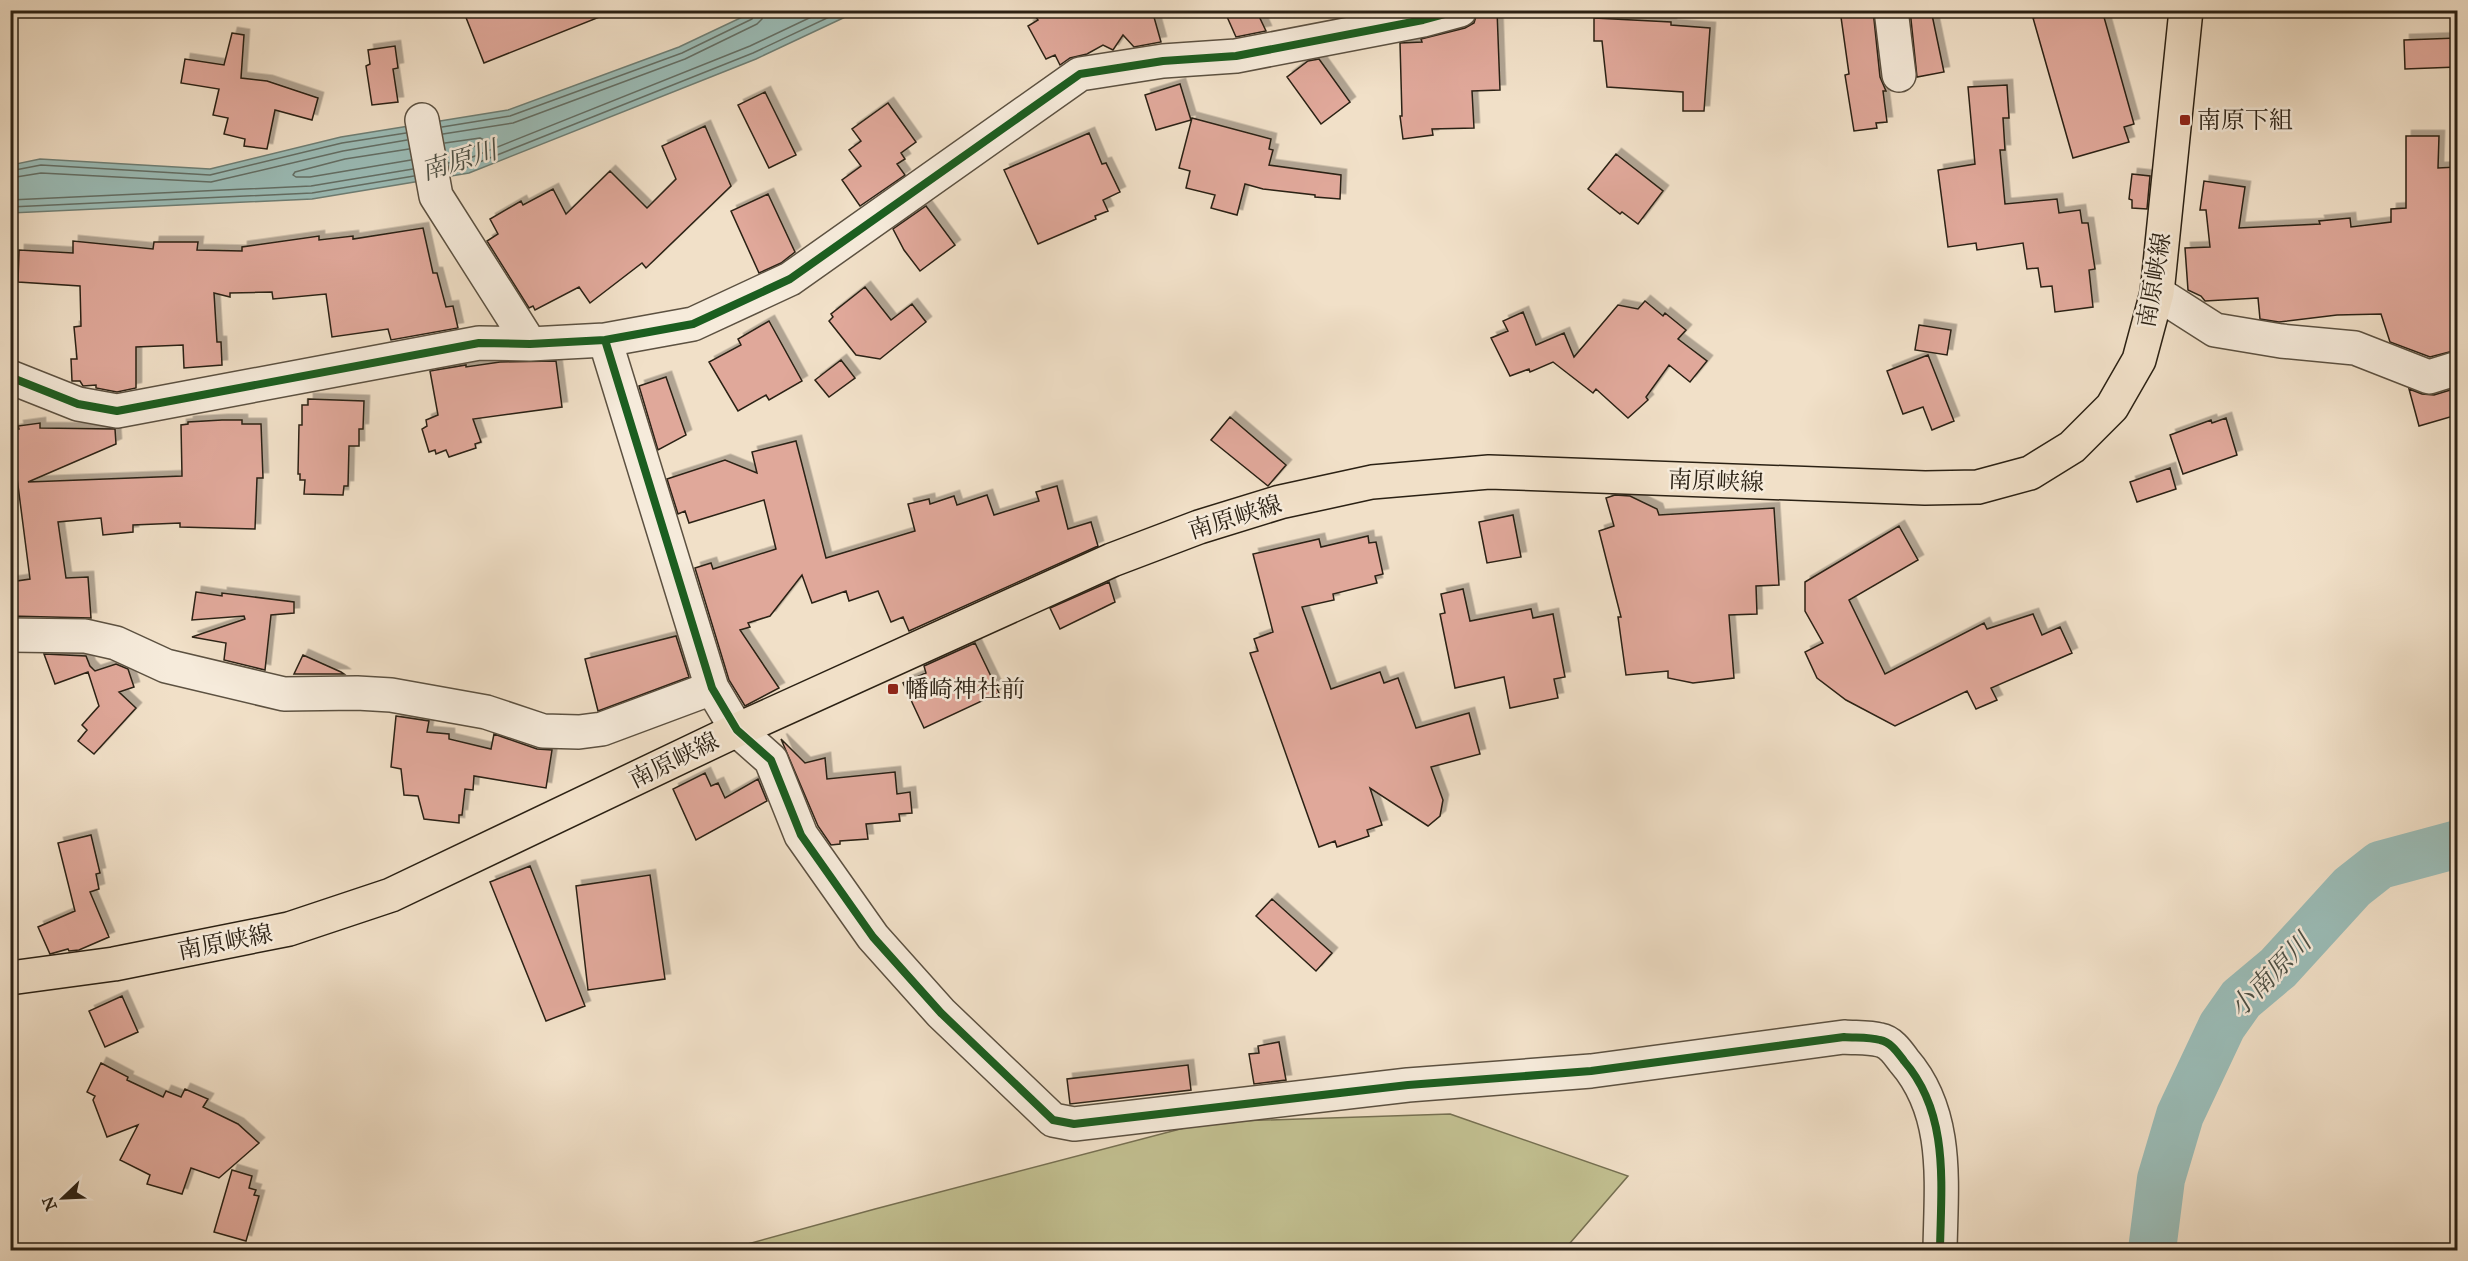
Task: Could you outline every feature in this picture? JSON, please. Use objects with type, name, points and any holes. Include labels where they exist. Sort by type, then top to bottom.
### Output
[{"type":"main road","name":"南原峡線","points":[[10,978],[114,964],[290,929],[391,895],[736,730],[1112,560],[1199,527],[1280,502],[1372,482],[1489,472],[1925,488],[1978,487],[2030,473],[2072,447],[2112,407],[2139,360],[2157,293],[2186,10]]},
{"type":"street","points":[[10,377],[78,404],[117,411],[479,343],[530,344],[605,340],[693,324],[790,279],[1080,74],[1163,61],[1236,57],[1423,20],[1460,10]]},
{"type":"street","points":[[1891,10],[1899,75]]},
{"type":"street","points":[[422,120],[436,196],[530,344]]},
{"type":"street","points":[[2157,293],[2215,330],[2281,341],[2355,348],[2429,377],[2457,368]]},
{"type":"street","points":[[605,340],[712,688],[736,730],[771,760],[801,835],[873,937],[941,1012],[1053,1120],[1074,1124],[1408,1084],[1591,1071],[1844,1037],[1881,1040],[1894,1049],[1916,1074],[1936,1122],[1942,1160],[1940,1251]]},
{"type":"street","points":[[10,635],[85,636],[116,644],[166,666],[284,694],[391,695],[486,712],[543,731],[579,732],[602,729],[712,688]]},
{"type":"shaded area","points":[[1450,1114],[1628,1176],[1564,1250],[726,1250],[1207,1122]]},
{"type":"water","name":"南原川","points":[[755,11],[858,11],[756,59],[469,173],[312,199],[11,213],[11,165],[40,159],[210,169],[341,137],[508,110],[679,47]]},
{"type":"building","points":[[463,10],[612,10],[612,12],[484,63]]},
{"type":"building","points":[[1031,10],[1152,10],[1161,42],[1134,47],[1123,35],[1113,50],[1103,45],[1087,54],[1070,58],[1060,65],[1055,55],[1046,59],[1028,26],[1038,20]]},
{"type":"building","points":[[1224,10],[1256,10],[1266,31],[1236,37]]},
{"type":"building","points":[[1478,10],[1497,10],[1500,90],[1472,91],[1474,128],[1432,129],[1433,135],[1403,139],[1400,116],[1402,116],[1400,43],[1422,42],[1421,39],[1465,28],[1474,23]]},
{"type":"building","points":[[1840,10],[1873,10],[1880,77],[1886,91],[1883,91],[1887,122],[1876,123],[1877,128],[1854,131],[1845,75],[1849,74]]},
{"type":"building","points":[[1910,10],[1931,10],[1944,72],[1917,77]]},
{"type":"building","points":[[2060,10],[2102,10],[2134,124],[2124,127],[2129,142],[2073,158],[2033,18]]},
{"type":"building","points":[[1594,18],[1671,22],[1671,25],[1710,28],[1704,111],[1683,111],[1683,92],[1607,87],[1602,41],[1594,41]]},
{"type":"building","points":[[232,33],[244,35],[241,78],[267,81],[318,98],[312,120],[275,110],[267,149],[244,146],[245,139],[224,134],[228,118],[213,115],[219,89],[181,83],[185,59],[224,65]]},
{"type":"building","points":[[2457,38],[2457,67],[2405,69],[2404,40]]},
{"type":"building","points":[[395,46],[398,68],[393,69],[398,102],[372,105],[366,66],[370,64],[368,50]]},
{"type":"building","points":[[1319,59],[1350,102],[1321,124],[1287,77],[1308,61]]},
{"type":"building","points":[[1180,84],[1191,120],[1156,130],[1145,95]]},
{"type":"building","points":[[2007,85],[2009,118],[2003,118],[2005,150],[2000,150],[2005,204],[2057,199],[2059,213],[2080,210],[2082,223],[2088,223],[2095,269],[2089,270],[2093,307],[2055,312],[2052,286],[2041,287],[2038,268],[2027,269],[2023,243],[1977,250],[1976,243],[1948,247],[1938,170],[1975,164],[1968,87]]},
{"type":"building","points":[[765,92],[796,155],[769,168],[738,105]]},
{"type":"building","points":[[888,103],[916,142],[901,153],[905,159],[897,164],[905,175],[860,206],[842,180],[861,166],[849,150],[861,141],[852,129]]},
{"type":"building","points":[[1192,118],[1271,139],[1269,149],[1273,150],[1269,165],[1341,175],[1340,199],[1263,189],[1245,184],[1237,215],[1211,208],[1215,195],[1186,188],[1190,171],[1179,168]]},
{"type":"building","points":[[705,126],[731,186],[646,268],[642,263],[590,303],[579,287],[535,310],[533,306],[529,308],[487,241],[498,234],[490,219],[521,201],[523,205],[553,189],[566,214],[610,171],[647,208],[676,179],[662,146]]},
{"type":"building","points":[[1089,133],[1102,164],[1106,163],[1120,192],[1103,200],[1108,211],[1095,216],[1096,219],[1038,244],[1004,170]]},
{"type":"building","points":[[2406,136],[2439,136],[2438,168],[2457,167],[2457,350],[2430,357],[2390,342],[2381,314],[2337,315],[2279,322],[2260,319],[2258,298],[2205,301],[2201,296],[2188,290],[2185,248],[2210,247],[2206,210],[2200,210],[2204,181],[2245,187],[2239,228],[2320,224],[2319,221],[2350,218],[2351,227],[2391,222],[2391,209],[2406,208]]},
{"type":"building","points":[[1616,154],[1663,191],[1638,224],[1622,212],[1620,214],[1588,189]]},
{"type":"building","points":[[2132,174],[2150,176],[2147,209],[2132,208],[2132,200],[2129,199]]},
{"type":"building","points":[[768,194],[795,252],[781,263],[759,273],[731,211]]},
{"type":"building","points":[[926,206],[955,245],[920,271],[904,250],[893,229]]},
{"type":"building","points":[[423,228],[433,273],[437,273],[446,307],[453,306],[458,328],[391,340],[388,329],[332,337],[326,294],[273,299],[272,292],[230,293],[230,297],[214,293],[217,342],[221,342],[222,365],[184,368],[183,345],[136,347],[136,388],[117,392],[96,388],[96,385],[83,386],[80,381],[72,381],[71,359],[77,359],[74,327],[81,326],[80,286],[18,282],[19,250],[73,253],[73,241],[153,249],[154,242],[198,242],[197,250],[242,251],[242,247],[319,236],[319,240],[353,236],[353,239]]},
{"type":"building","points":[[865,287],[891,320],[912,304],[926,322],[880,359],[856,355],[829,321],[833,317],[831,314]]},
{"type":"building","points":[[1645,301],[1663,316],[1665,313],[1686,330],[1678,339],[1707,361],[1690,382],[1669,365],[1646,397],[1648,400],[1628,418],[1596,389],[1593,393],[1553,362],[1530,372],[1529,369],[1510,376],[1491,338],[1508,331],[1503,321],[1523,312],[1536,345],[1564,333],[1574,357],[1618,305],[1638,309]]},
{"type":"building","points":[[769,321],[802,381],[769,400],[766,395],[738,411],[709,362],[741,345],[738,339]]},
{"type":"building","points":[[1919,325],[1951,330],[1947,355],[1915,350]]},
{"type":"building","points":[[1928,355],[1954,421],[1932,430],[1923,407],[1903,414],[1887,371]]},
{"type":"building","points":[[841,360],[855,378],[829,397],[815,380]]},
{"type":"building","points":[[556,361],[562,407],[473,419],[481,442],[475,444],[476,448],[449,457],[446,450],[436,454],[435,450],[429,452],[422,429],[427,426],[426,420],[438,415],[430,371],[500,362]]},
{"type":"building","points":[[666,377],[686,435],[658,450],[639,386]]},
{"type":"building","points":[[2457,388],[2457,415],[2419,426],[2409,389],[2422,394],[2434,395]]},
{"type":"building","points":[[308,399],[364,401],[363,429],[359,429],[359,446],[349,446],[348,486],[344,486],[343,495],[304,494],[305,480],[300,480],[300,474],[298,474],[299,425],[302,425],[302,405],[308,405]]},
{"type":"building","points":[[1230,417],[1286,465],[1268,486],[1211,440]]},
{"type":"building","points":[[2226,418],[2237,455],[2183,474],[2170,435],[2211,420],[2212,423]]},
{"type":"building","points":[[242,420],[242,424],[261,424],[263,478],[257,478],[255,529],[180,527],[180,523],[133,525],[133,532],[103,535],[101,518],[58,522],[66,578],[88,577],[91,618],[10,616],[10,582],[30,579],[11,431],[19,429],[18,426],[40,423],[40,428],[115,429],[116,444],[28,482],[182,476],[181,425],[188,424],[188,422]]},
{"type":"building","points":[[796,441],[826,558],[915,531],[908,504],[929,499],[930,504],[954,496],[957,505],[987,495],[994,515],[1039,501],[1036,492],[1057,486],[1068,529],[1091,522],[1098,546],[909,631],[903,617],[891,622],[878,591],[849,601],[846,591],[812,603],[802,575],[770,616],[748,623],[750,627],[740,630],[779,688],[745,706],[729,680],[695,568],[711,563],[713,569],[776,549],[764,500],[689,523],[685,511],[678,514],[667,479],[725,460],[757,473],[752,452]]},
{"type":"building","points":[[2170,468],[2176,489],[2137,502],[2130,482]]},
{"type":"building","points":[[1615,495],[1630,496],[1657,509],[1659,515],[1774,508],[1779,585],[1756,586],[1757,614],[1729,615],[1734,678],[1693,683],[1668,678],[1668,671],[1626,675],[1618,617],[1621,617],[1599,531],[1614,526],[1606,498]]},
{"type":"building","points":[[1513,515],[1521,557],[1487,563],[1479,522]]},
{"type":"building","points":[[1899,526],[1918,560],[1849,600],[1885,674],[1984,623],[1987,629],[2033,614],[2042,635],[2060,627],[2072,653],[1991,688],[1997,700],[1976,709],[1967,691],[1895,726],[1846,700],[1817,678],[1805,652],[1823,643],[1805,611],[1805,582]]},
{"type":"building","points":[[1368,536],[1369,543],[1376,542],[1383,574],[1375,576],[1377,583],[1333,594],[1334,600],[1302,607],[1331,689],[1380,672],[1384,683],[1398,678],[1416,728],[1469,713],[1480,754],[1431,767],[1443,800],[1440,816],[1428,826],[1370,788],[1382,825],[1367,830],[1369,836],[1337,847],[1335,841],[1319,847],[1250,653],[1258,651],[1254,639],[1273,632],[1253,554],[1319,539],[1321,547]]},
{"type":"building","points":[[1109,582],[1115,602],[1060,629],[1050,608]]},
{"type":"building","points":[[1463,589],[1470,621],[1531,609],[1533,618],[1553,614],[1565,677],[1554,679],[1558,698],[1510,708],[1504,677],[1455,688],[1440,614],[1445,613],[1441,594]]},
{"type":"building","points":[[196,592],[294,602],[294,613],[271,615],[265,670],[224,660],[226,643],[192,637],[245,619],[244,616],[192,620]]},
{"type":"building","points":[[676,636],[689,677],[598,711],[585,659]]},
{"type":"building","points":[[975,643],[999,693],[924,728],[903,683],[926,673],[924,666]]},
{"type":"building","points":[[44,654],[86,656],[95,671],[116,664],[128,669],[134,687],[119,692],[136,708],[94,754],[78,741],[87,730],[82,725],[99,706],[88,672],[55,684]]},
{"type":"building","points":[[303,655],[341,672],[344,674],[294,674]]},
{"type":"building","points":[[396,716],[429,721],[427,732],[449,734],[449,739],[491,749],[494,734],[537,749],[552,750],[546,788],[474,776],[473,790],[465,789],[459,823],[424,819],[418,796],[404,795],[401,769],[391,767]]},
{"type":"building","points":[[781,739],[805,763],[825,758],[827,779],[895,772],[897,794],[910,792],[912,813],[899,814],[900,821],[866,824],[868,839],[840,841],[840,844],[831,845],[818,826]]},
{"type":"building","points":[[705,773],[711,786],[718,783],[725,798],[758,779],[767,801],[696,840],[673,789]]},
{"type":"building","points":[[91,835],[100,873],[96,874],[99,889],[90,892],[109,937],[79,950],[69,951],[68,949],[50,954],[38,927],[75,911],[58,843]]},
{"type":"building","points":[[530,866],[585,1006],[546,1021],[490,882]]},
{"type":"building","points":[[650,875],[665,979],[588,990],[576,886]]},
{"type":"building","points":[[1272,899],[1332,953],[1316,971],[1256,916]]},
{"type":"building","points":[[122,996],[138,1032],[105,1047],[89,1011]]},
{"type":"building","points":[[1279,1042],[1286,1080],[1254,1084],[1249,1054],[1259,1053],[1258,1046]]},
{"type":"building","points":[[101,1063],[128,1077],[127,1080],[163,1097],[166,1091],[181,1097],[185,1089],[208,1099],[203,1107],[238,1124],[259,1143],[219,1178],[191,1168],[182,1194],[147,1184],[150,1175],[120,1160],[138,1125],[107,1137],[93,1100],[95,1096],[87,1092]]},
{"type":"building","points":[[1188,1065],[1191,1090],[1070,1104],[1067,1079]]},
{"type":"building","points":[[232,1170],[252,1176],[249,1188],[256,1190],[254,1195],[259,1196],[246,1241],[214,1232]]},
{"type":"waterway","name":"小南原川","points":[[2152,1250],[2161,1179],[2180,1115],[2222,1026],[2241,999],[2278,968],[2352,887],[2380,865],[2458,844]]},
{"type":"cycle path","points":[[10,377],[78,404],[117,411],[479,343],[530,344],[605,340],[693,324],[790,279],[1080,74],[1163,61],[1236,56],[1423,20],[1460,10]]},
{"type":"cycle path","points":[[605,340],[712,688],[737,730],[771,760],[801,835],[873,937],[941,1013],[1053,1120],[1074,1124],[1408,1085],[1591,1071],[1844,1037],[1876,1039],[1891,1045],[1919,1082],[1936,1127],[1941,1176],[1940,1250]]},
{"type":"place","name":"南原下組","points":[[2185,120]]},
{"type":"place","name":"幡崎神社前","points":[[893,689]]}]
